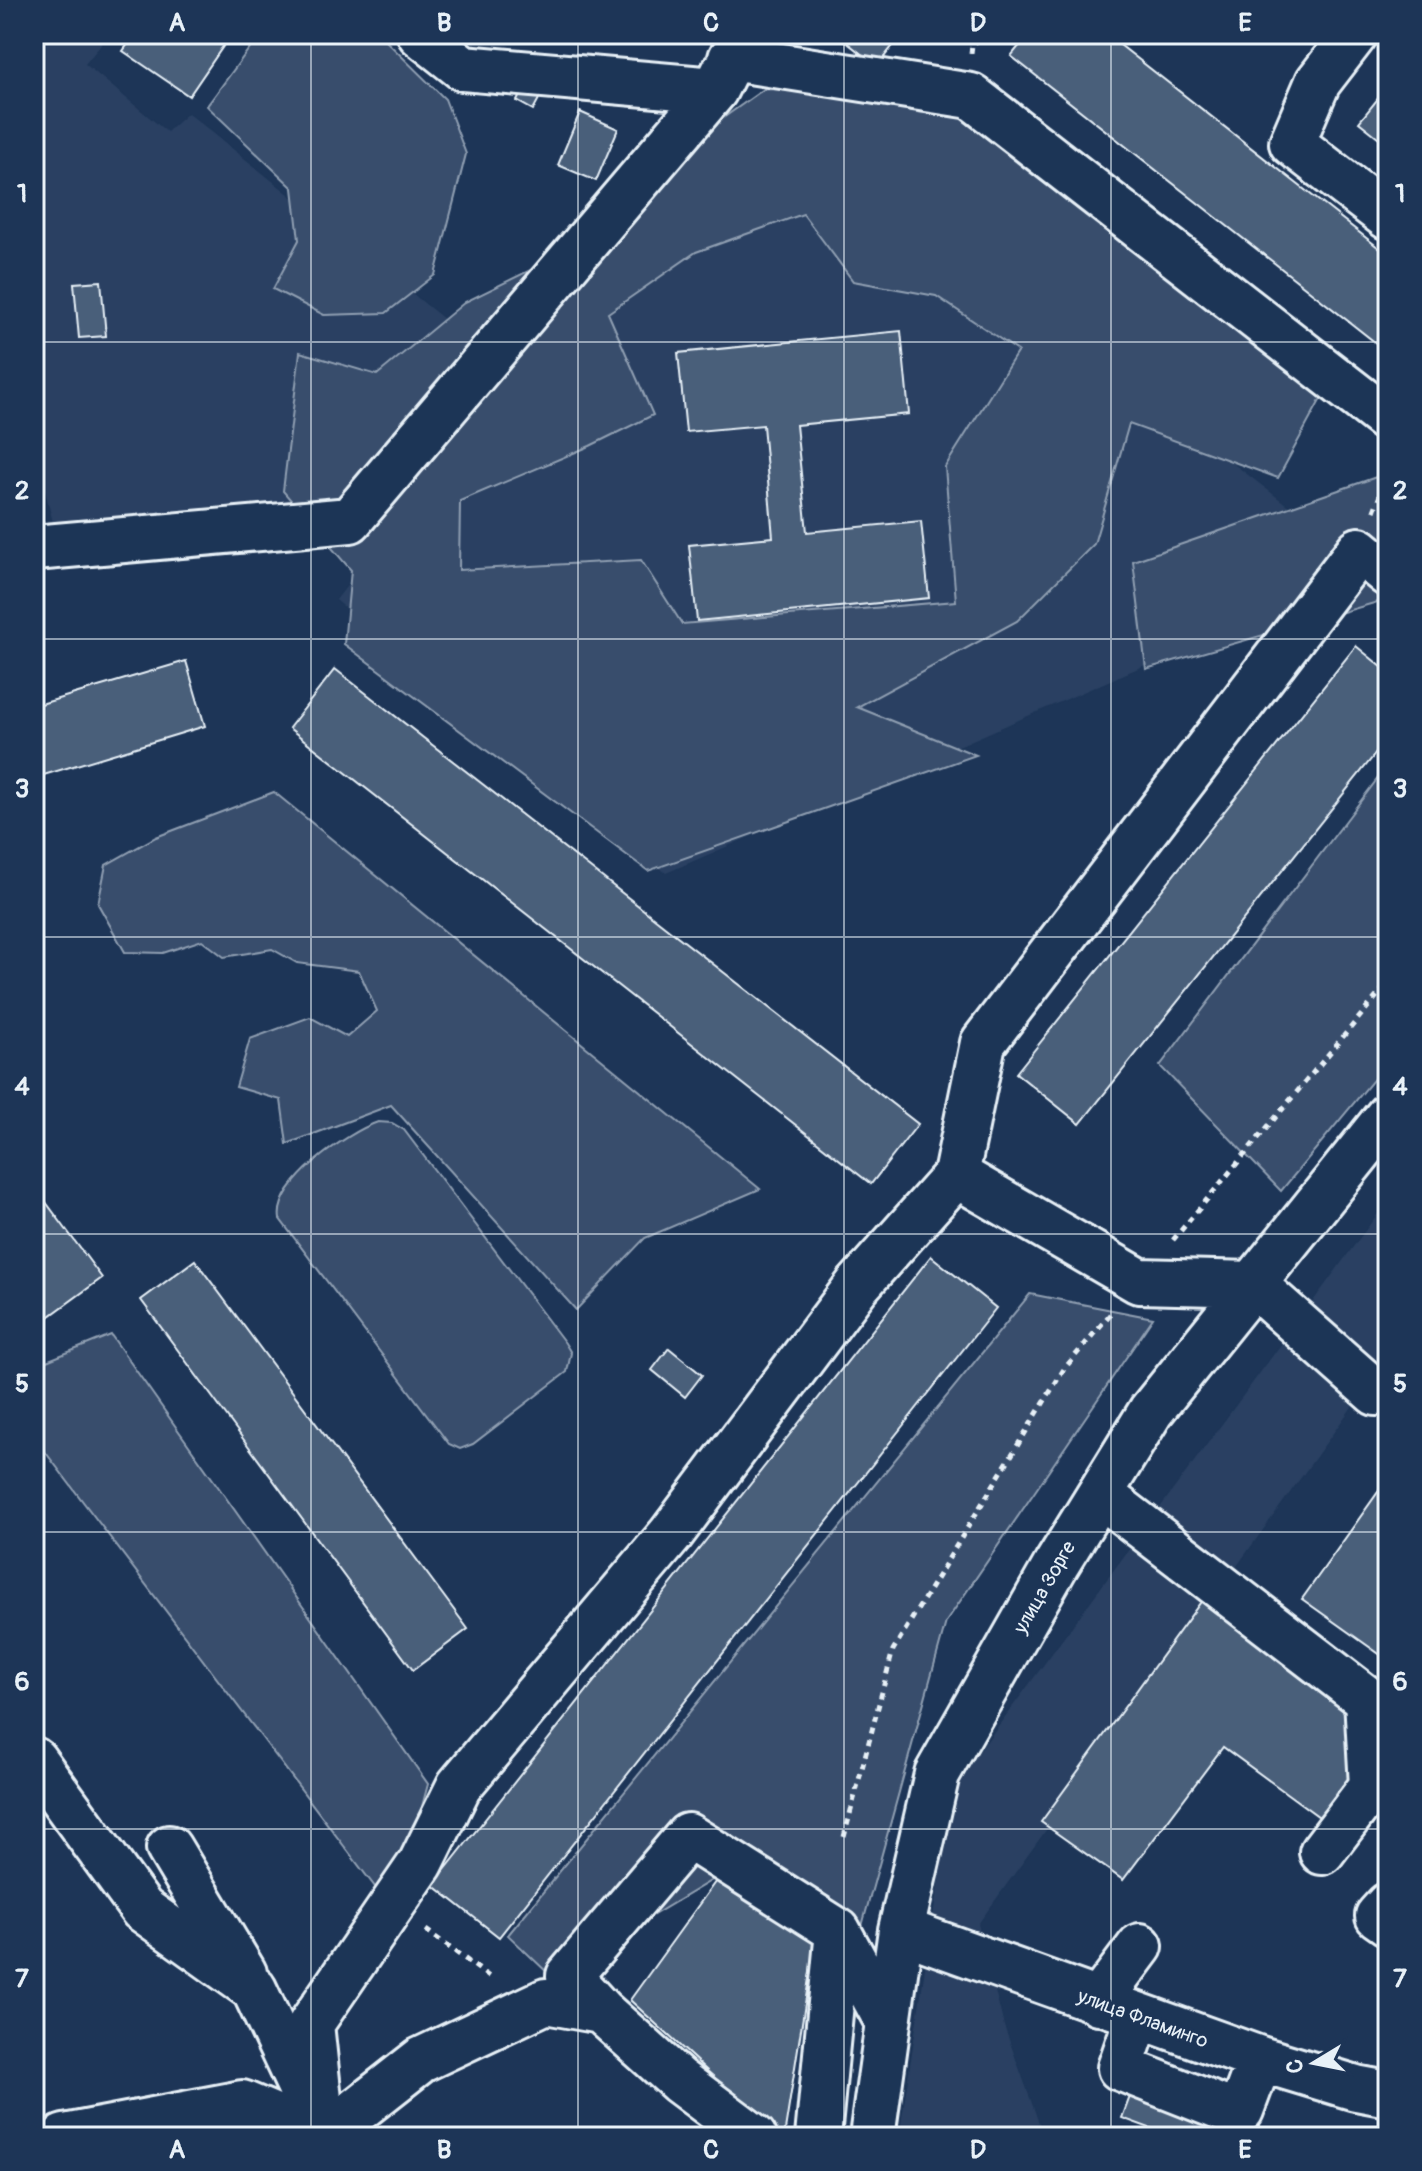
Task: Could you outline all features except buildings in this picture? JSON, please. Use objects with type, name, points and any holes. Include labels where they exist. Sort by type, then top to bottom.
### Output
[{"type":"street","points":[[420,34],[463,68],[732,61],[971,96],[1388,420]]},
{"type":"street","points":[[1355,34],[1318,82],[1292,143],[1388,217]]},
{"type":"street","points":[[34,548],[350,520],[732,61]]},
{"type":"street","points":[[323,2137],[311,2024],[421,1863],[459,1786],[671,1534],[857,1286],[956,1175],[983,1043],[1359,550],[1388,574]]},
{"type":"street","name":"улица Зорге","points":[[872,2137],[901,1930],[937,1774],[1056,1565],[1151,1411],[1388,1116]]},
{"type":"street","points":[[956,1175],[1139,1281],[1253,1284],[1376,1393]]},
{"type":"street","points":[[1100,1494],[1367,1699],[1372,1786],[1322,1852]]},
{"type":"street","points":[[34,1760],[142,1909],[254,1989]]},
{"type":"street","points":[[754,2137],[679,2081],[601,2011],[569,1976],[688,1836],[838,1931],[887,2021]]},
{"type":"street","points":[[169,1848],[254,1989],[323,2137]]},
{"type":"street","points":[[1388,1905],[1378,1916],[1388,1923]]},
{"type":"street","name":"улица Фламинго","points":[[901,1930],[1260,2059],[1356,2088],[1388,2094]]},
{"type":"street","points":[[818,2137],[838,1931]]},
{"type":"street","points":[[1140,1946],[1118,2009],[1120,2068],[1234,2113],[1241,2110],[1260,2059]]},
{"type":"street","points":[[323,2137],[421,2060],[546,2001],[601,2011]]},
{"type":"street","points":[[64,2137],[242,2103],[323,2137]]},
{"type":"path","points":[[844,1837],[893,1650],[1064,1369],[1388,983]]},
{"type":"path","points":[[393,1905],[531,2008]]},
{"type":"shaded area","points":[[34,34],[110,34],[85,64],[167,132],[188,113],[460,332],[322,508],[58,542],[34,447]]},
{"type":"shaded area","points":[[260,34],[379,34],[445,99],[466,154],[435,275],[386,313],[324,315],[273,289],[299,240],[293,188],[207,106]]},
{"type":"shaded area","points":[[764,89],[871,90],[1013,99],[1335,373],[1278,478],[1129,424],[1094,544],[1017,621],[857,707],[976,755],[648,871],[344,644],[351,570],[283,491],[300,352],[377,375],[465,302],[543,264],[626,187]],"holes":[[[803,214],[853,281],[936,296],[1018,351],[945,467],[956,601],[682,624],[641,560],[459,570],[460,501],[590,446],[653,415],[608,313],[696,252]]]},
{"type":"shaded area","points":[[804,134],[1321,531],[1198,642],[666,873],[336,600],[665,179]]},
{"type":"shaded area","points":[[1388,473],[1388,599],[1146,669],[1133,561]]},
{"type":"shaded area","points":[[1388,765],[1388,1062],[1281,1191],[1160,1066]]},
{"type":"shaded area","points":[[274,792],[760,1189],[645,1238],[576,1310],[391,1105],[287,1144],[281,1100],[236,1087],[250,1039],[310,1017],[347,1037],[377,1011],[359,971],[297,963],[272,949],[224,957],[202,940],[163,953],[125,952],[98,904],[106,865],[156,837]]},
{"type":"shaded area","points":[[378,1122],[392,1123],[404,1130],[571,1353],[567,1372],[473,1444],[460,1449],[449,1444],[280,1219],[281,1205],[300,1175],[349,1136]]},
{"type":"shaded area","points":[[1388,1200],[1388,1357],[978,1924],[1004,2026],[1044,2137],[899,2137],[953,1787]]},
{"type":"shaded area","points":[[1030,1294],[1153,1318],[946,1622],[854,1955],[719,1876],[551,1976],[508,1935]]},
{"type":"shaded area","points":[[111,1335],[428,1784],[394,1912],[34,1437],[34,1366]]}]
